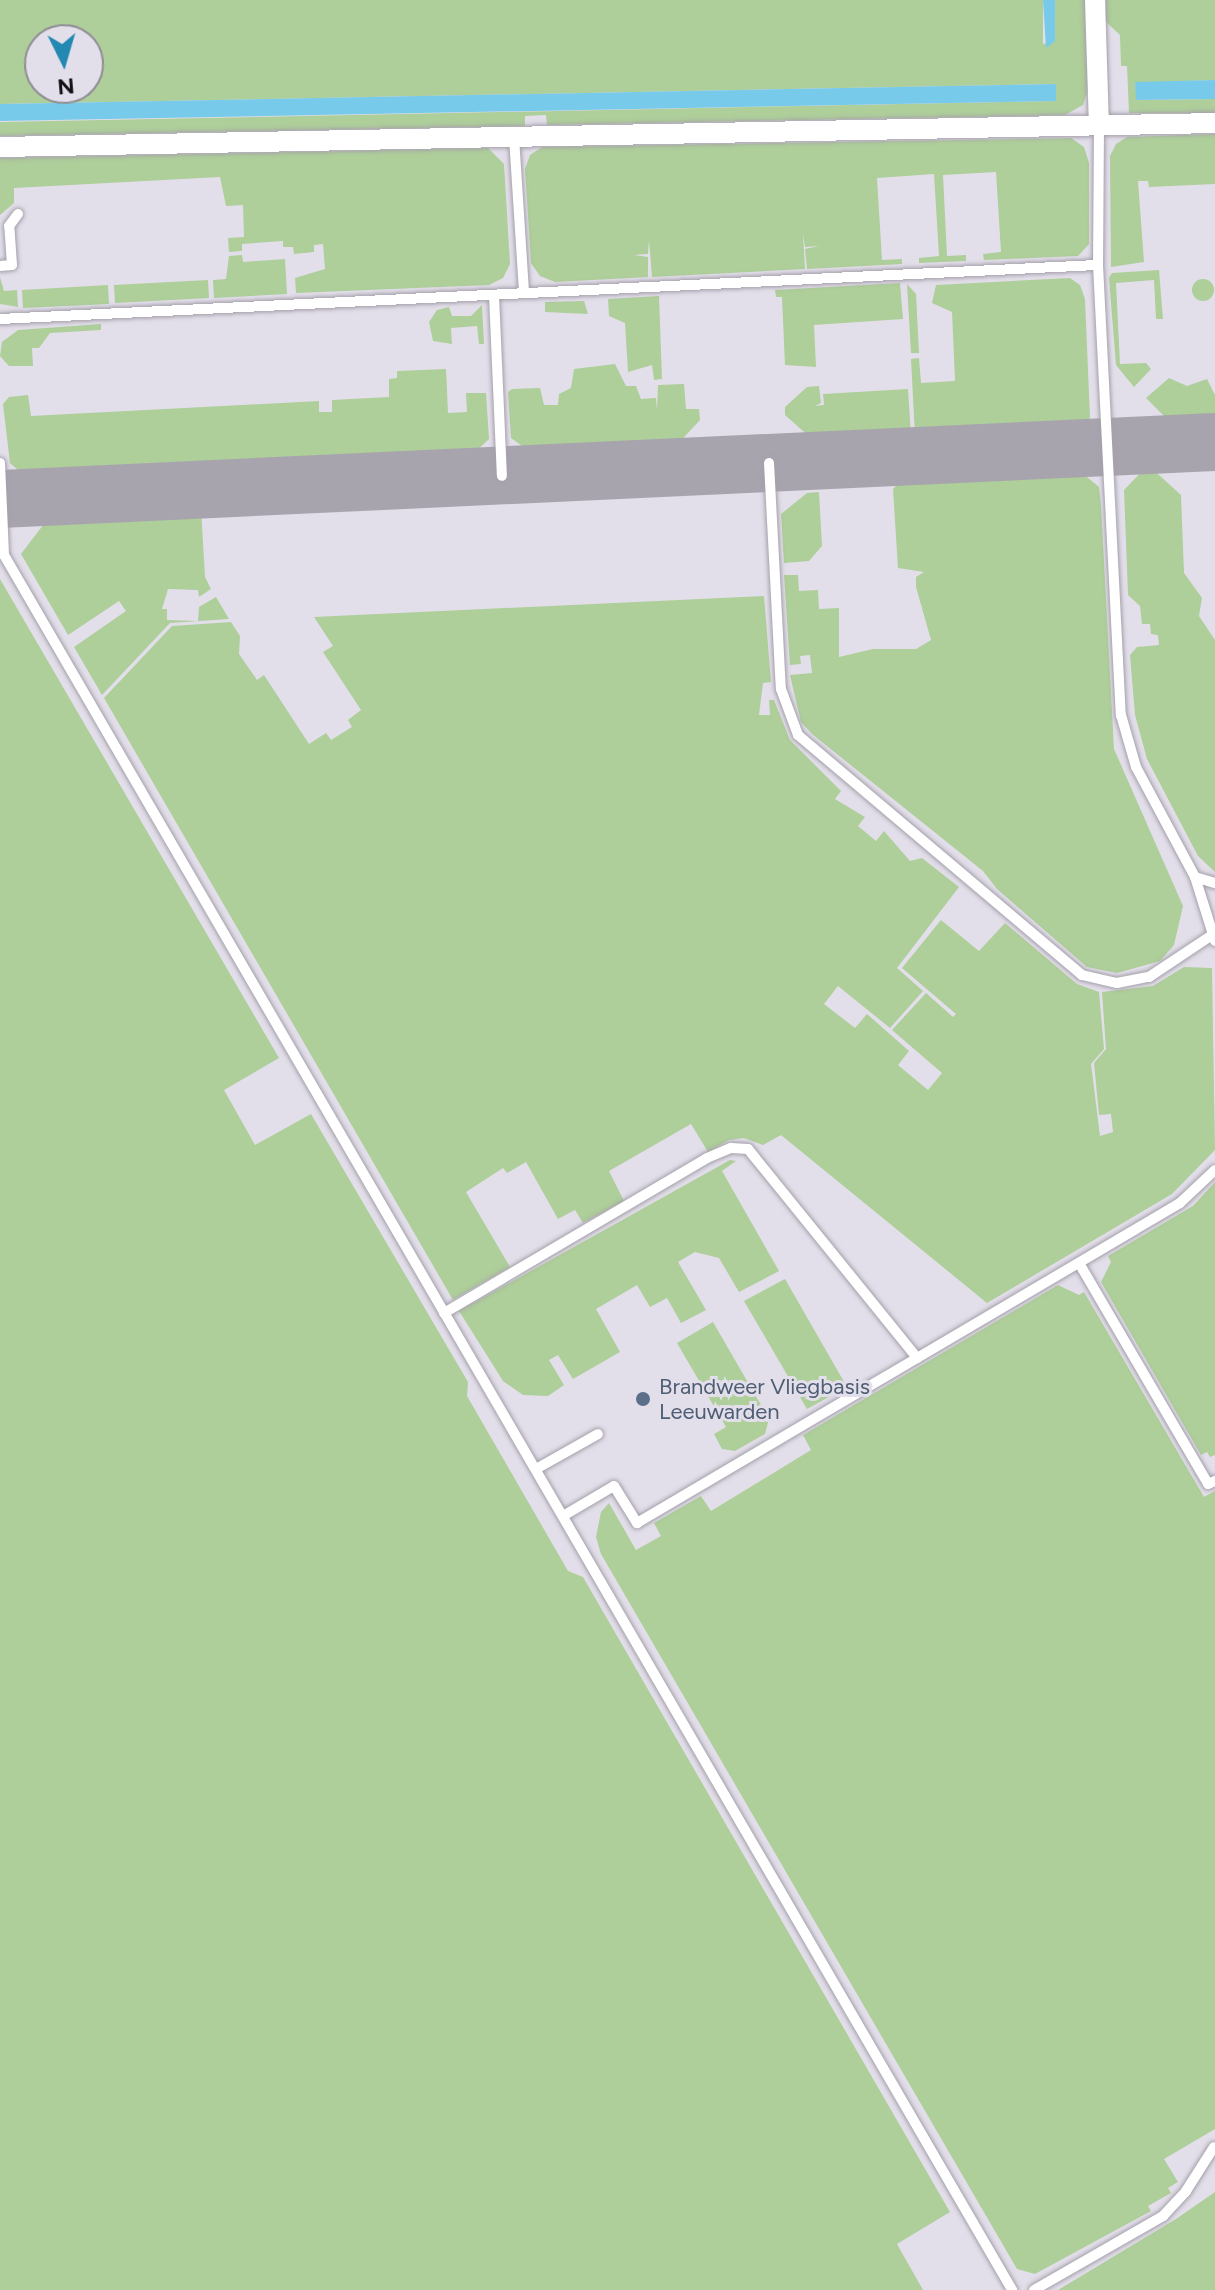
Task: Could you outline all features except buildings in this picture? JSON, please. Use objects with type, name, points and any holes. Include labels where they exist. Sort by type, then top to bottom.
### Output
[{"type":"street","points":[[1095,0],[1099,126]]},
{"type":"street","points":[[0,147],[1215,123]]},
{"type":"lane","points":[[769,463],[781,689],[798,735],[1082,975],[1117,983],[1149,977],[1214,938],[1195,877],[1136,767],[1121,715],[1098,265],[1099,126]]},
{"type":"lane","points":[[514,137],[524,293]]},
{"type":"lane","points":[[0,266],[12,265],[9,226],[18,214]]},
{"type":"lane","points":[[0,319],[1098,265]]},
{"type":"lane","points":[[494,295],[502,476]]},
{"type":"lane","points":[[0,463],[4,555],[1012,2290]]},
{"type":"lane","points":[[1195,877],[1215,883]]},
{"type":"lane","points":[[444,1313],[707,1158],[731,1148],[748,1149],[917,1358]]},
{"type":"lane","points":[[563,1516],[614,1486],[637,1523],[1180,1203],[1215,1170]]},
{"type":"lane","points":[[1079,1263],[1208,1484],[1215,1481]]},
{"type":"lane","points":[[536,1469],[598,1434]]},
{"type":"lane","points":[[1034,2290],[1163,2216],[1186,2191],[1214,2147]]},
{"type":"green space","points":[[0,0],[1043,0],[1043,44],[1055,41],[1055,0],[1085,0],[1088,90],[1083,105],[1065,115],[547,125],[546,115],[525,116],[525,126],[0,136],[0,122],[1055,101],[1056,84],[104,102],[104,24],[24,24],[24,104],[0,104]]},
{"type":"green space","points":[[1106,0],[1215,0],[1215,80],[1135,83],[1137,100],[1215,99],[1215,113],[1129,113],[1127,66],[1121,66],[1120,35],[1106,22]]},
{"type":"green space","points":[[1215,134],[1215,184],[1149,187],[1148,181],[1138,181],[1144,262],[1111,267],[1110,156],[1116,144],[1127,137]]},
{"type":"green space","points":[[1071,138],[1084,147],[1089,163],[1089,244],[1078,256],[984,260],[983,254],[1001,252],[996,172],[943,175],[947,256],[966,255],[966,261],[919,263],[919,258],[939,256],[934,174],[877,178],[882,260],[902,259],[902,264],[807,269],[805,249],[819,246],[805,247],[803,233],[805,269],[652,277],[649,240],[648,254],[634,255],[648,257],[648,277],[555,282],[540,276],[531,263],[525,169],[530,155],[542,147]]},
{"type":"green space","points":[[488,148],[504,164],[510,264],[503,278],[489,285],[296,293],[295,278],[325,269],[323,244],[314,245],[314,252],[294,254],[293,247],[283,247],[283,241],[242,244],[242,251],[229,252],[228,238],[244,237],[243,205],[226,206],[220,177],[14,188],[14,203],[0,215],[0,158]]},
{"type":"green space","points":[[242,255],[243,262],[285,259],[287,294],[214,298],[213,280],[226,279],[229,256]]},
{"type":"green space","points":[[1159,270],[1163,319],[1156,319],[1154,280],[1116,283],[1120,364],[1146,363],[1151,369],[1134,387],[1116,365],[1109,278],[1112,273]]},
{"type":"green space","points":[[0,277],[4,291],[17,290],[18,307],[0,304]]},
{"type":"green space","points":[[1070,278],[1080,285],[1085,299],[1090,418],[1082,427],[915,436],[911,359],[919,358],[921,383],[955,381],[952,312],[932,303],[936,285]]},
{"type":"green space","points":[[1203,279],[1211,282],[1214,290],[1211,298],[1203,301],[1195,298],[1192,290],[1195,282]]},
{"type":"green space","points":[[208,280],[209,298],[115,303],[114,285]]},
{"type":"green space","points":[[900,283],[903,319],[814,325],[816,367],[785,365],[782,297],[776,297],[775,290]]},
{"type":"green space","points":[[907,284],[916,294],[919,353],[911,353]]},
{"type":"green space","points":[[108,285],[109,304],[23,308],[22,290]]},
{"type":"green space","points":[[659,296],[662,379],[654,380],[652,365],[628,372],[625,323],[609,316],[608,299]]},
{"type":"green space","points":[[584,301],[588,314],[545,312],[545,302]]},
{"type":"green space","points":[[482,305],[484,344],[479,344],[477,326],[451,328],[452,344],[433,341],[429,322],[437,310],[449,307],[452,316],[471,316]]},
{"type":"green space","points":[[101,324],[101,330],[50,333],[39,348],[32,348],[33,366],[9,366],[0,356],[2,342],[18,330]]},
{"type":"green space","points":[[615,364],[626,386],[636,386],[641,399],[656,398],[657,411],[658,385],[684,384],[686,409],[699,409],[700,420],[675,447],[532,453],[511,438],[508,392],[512,389],[540,388],[544,405],[558,405],[559,394],[571,388],[574,369]]},
{"type":"green space","points":[[446,369],[448,413],[467,412],[466,393],[486,393],[489,439],[471,456],[26,477],[10,463],[3,404],[9,397],[28,395],[31,416],[319,401],[319,412],[332,412],[332,400],[389,397],[389,379],[397,378],[397,371]]},
{"type":"green space","points":[[1169,378],[1187,386],[1207,379],[1215,395],[1215,421],[1171,423],[1146,398]]},
{"type":"green space","points":[[819,386],[821,403],[815,406],[824,405],[823,394],[908,389],[911,436],[813,440],[785,415],[785,407],[807,387]]},
{"type":"green space","points":[[1148,465],[1181,495],[1184,573],[1202,598],[1199,616],[1215,640],[1215,872],[1198,856],[1147,759],[1135,715],[1130,655],[1137,647],[1159,645],[1158,635],[1151,634],[1150,624],[1142,624],[1140,606],[1128,595],[1124,490]]},
{"type":"green space","points":[[1076,468],[1099,487],[1114,749],[1183,906],[1174,945],[1160,961],[1117,973],[1087,967],[997,889],[983,871],[812,734],[801,722],[790,675],[812,673],[810,655],[800,656],[801,664],[790,665],[784,575],[798,575],[799,591],[818,590],[819,609],[839,608],[839,657],[873,649],[916,649],[931,640],[916,587],[916,577],[924,572],[898,568],[893,489],[905,476]]},
{"type":"green space","points":[[819,492],[822,546],[809,561],[784,563],[781,514],[807,493]]},
{"type":"green space","points":[[201,509],[205,577],[211,589],[199,597],[198,590],[168,589],[162,609],[167,609],[167,620],[198,621],[199,607],[216,597],[229,619],[170,623],[102,695],[74,647],[126,611],[119,601],[68,635],[21,554],[50,516]]},
{"type":"green space","points":[[0,579],[279,1058],[224,1090],[255,1145],[311,1114],[468,1382],[467,1396],[568,1571],[583,1577],[950,2212],[897,2244],[923,2290],[0,2290]]},
{"type":"green space","points":[[764,596],[771,682],[763,683],[759,715],[770,715],[769,700],[774,700],[790,740],[841,791],[835,799],[865,817],[858,826],[876,841],[884,831],[910,861],[922,858],[959,887],[897,968],[923,991],[890,1028],[838,986],[824,1004],[855,1028],[867,1014],[909,1051],[898,1065],[928,1090],[942,1073],[892,1030],[926,993],[953,1017],[956,1014],[902,968],[941,920],[979,951],[1005,923],[1077,984],[1099,992],[1104,1049],[1091,1064],[1100,1136],[1113,1132],[1111,1114],[1099,1115],[1094,1063],[1106,1049],[1102,992],[1153,986],[1184,967],[1212,968],[1215,1150],[1172,1194],[987,1303],[781,1135],[763,1145],[744,1138],[729,1140],[708,1152],[691,1124],[609,1171],[624,1201],[583,1223],[575,1210],[558,1219],[526,1162],[507,1173],[503,1168],[466,1192],[510,1267],[453,1300],[104,698],[172,626],[231,622],[240,636],[239,654],[257,680],[264,675],[309,744],[326,733],[331,740],[352,727],[348,720],[361,710],[323,652],[333,646],[314,617]]},
{"type":"green space","points":[[730,1160],[736,1161],[722,1171],[779,1271],[739,1292],[719,1258],[695,1252],[678,1262],[706,1310],[681,1323],[667,1298],[650,1307],[637,1285],[596,1309],[620,1352],[573,1379],[558,1355],[549,1360],[564,1385],[548,1396],[523,1395],[503,1381],[459,1311]]},
{"type":"green space","points":[[1215,1182],[1215,1455],[1210,1457],[1207,1452],[1201,1455],[1101,1282],[1111,1262],[1108,1256],[1193,1206]]},
{"type":"green space","points":[[785,1279],[847,1387],[807,1409],[744,1301]]},
{"type":"green space","points":[[1058,1285],[1079,1295],[1084,1292],[1204,1497],[1215,1491],[1215,2129],[1164,2159],[1178,2182],[1168,2188],[1171,2193],[1148,2206],[1151,2211],[1035,2274],[1017,2269],[601,1554],[596,1537],[601,1512],[609,1503],[636,1550],[661,1536],[654,1523],[701,1496],[711,1511],[811,1450],[803,1435]]},
{"type":"green space","points":[[713,1322],[769,1419],[765,1434],[735,1451],[722,1449],[714,1434],[726,1427],[677,1343]]},
{"type":"green space","points":[[1215,2192],[1215,2290],[1058,2290],[1176,2219]]},
{"type":"water","points":[[1043,0],[1055,0],[1055,41],[1046,48]]},
{"type":"water","points":[[1215,80],[1215,99],[1136,100],[1135,82]]},
{"type":"water","points":[[1056,84],[1056,101],[0,121],[0,104]]},
{"type":"taxiway","points":[[0,499],[1215,442]]},
{"type":"place","name":"Brandweer Vliegbasis Leeuwarden","points":[[643,1399]]}]
